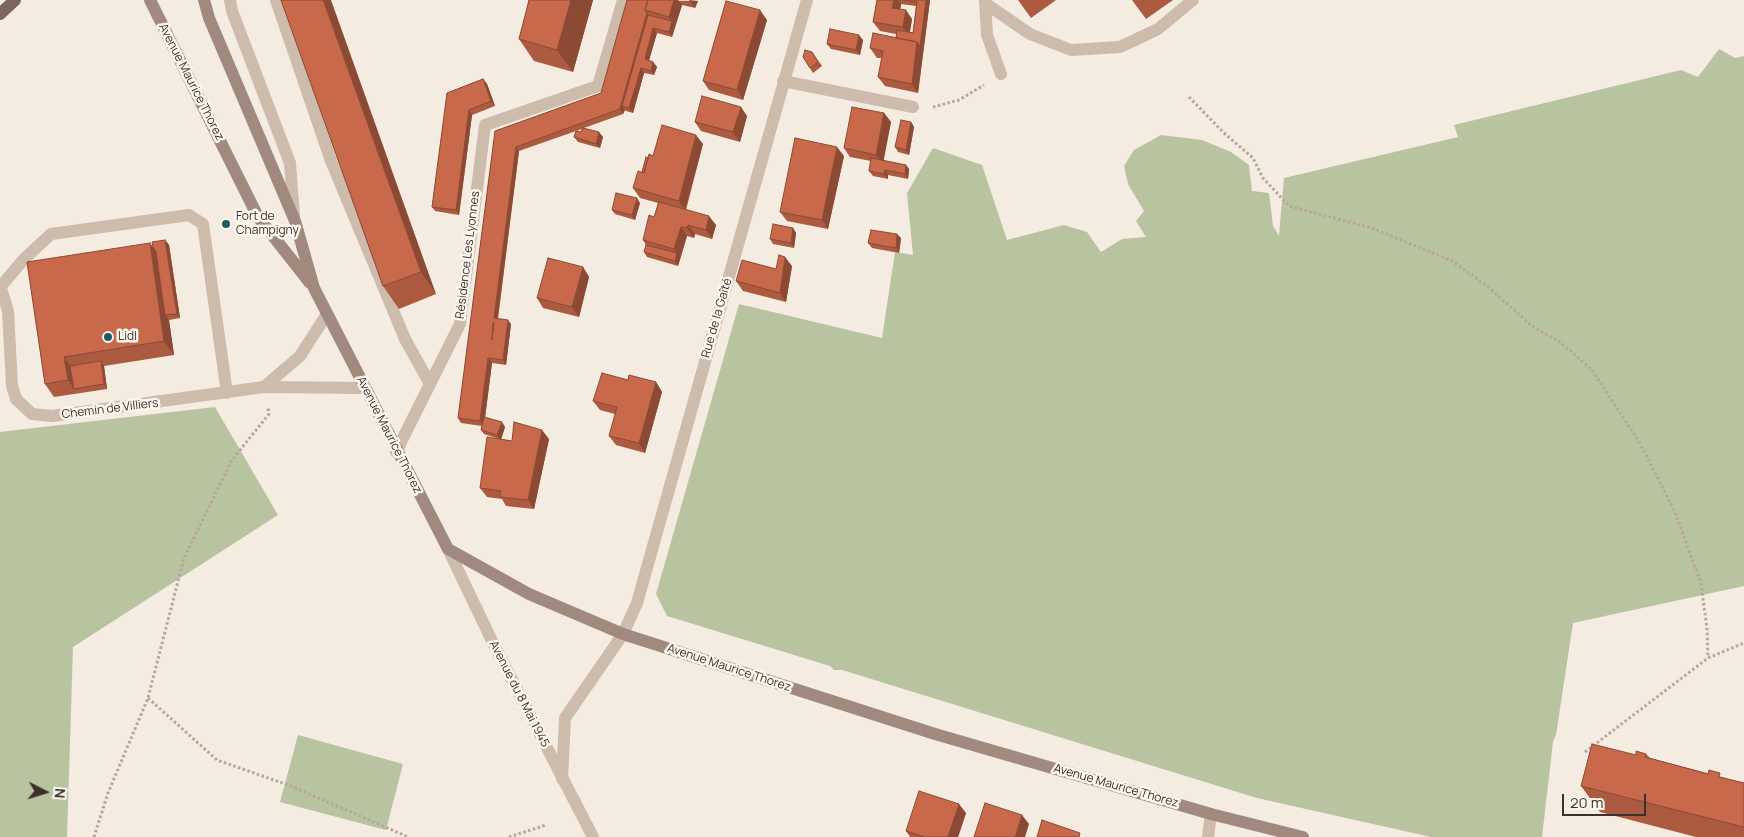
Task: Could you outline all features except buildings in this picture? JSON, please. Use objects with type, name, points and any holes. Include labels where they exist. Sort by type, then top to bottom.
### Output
[{"type":"main road","points":[[0,14],[15,0]]},
{"type":"main road","name":"Avenue Maurice Thorez","points":[[150,0],[258,217],[314,288]]},
{"type":"main road","name":"Avenue Maurice Thorez","points":[[204,0],[209,18],[295,221],[314,288],[396,452],[448,549],[529,594],[623,634],[935,734],[1212,814],[1303,837]]},
{"type":"street","points":[[230,0],[232,11],[290,163],[295,221]]},
{"type":"street","points":[[276,0],[330,161],[405,339],[430,384],[396,452]]},
{"type":"street","name":"Résidence Les Lyonnes","points":[[430,384],[460,324],[485,125],[598,86],[622,0]]},
{"type":"street","name":"Rue de la Gaîté","points":[[562,779],[565,718],[623,634],[637,603],[806,0]]},
{"type":"street","points":[[985,2],[1030,34],[1071,50],[1120,47],[1158,29],[1193,0]]},
{"type":"street","points":[[985,2],[987,36],[1001,74]]},
{"type":"street","points":[[783,81],[913,107]]},
{"type":"street","points":[[1,286],[24,259],[50,234],[188,215],[203,224],[226,394]]},
{"type":"street","name":"Chemin de Villiers","points":[[1,286],[8,311],[12,386],[16,399],[32,414],[52,416],[226,394],[264,386],[365,388]]},
{"type":"street","name":"Chemin de Villiers","points":[[264,386],[300,356],[327,314]]},
{"type":"street","name":"Avenue du 8 Mai 1945","points":[[448,549],[562,779],[593,837]]},
{"type":"street","points":[[1208,837],[1212,814]]},
{"type":"path","points":[[913,107],[934,107],[959,100],[1001,74]]},
{"type":"path","points":[[1189,97],[1224,133],[1253,158],[1263,178],[1289,206],[1372,228],[1452,261],[1487,286],[1532,326],[1560,342],[1592,370],[1640,443],[1674,510],[1701,583],[1707,629],[1708,658]]},
{"type":"path","points":[[94,837],[108,793],[148,698],[184,558],[232,460],[269,414],[264,386]]},
{"type":"path","points":[[1585,752],[1708,658],[1744,643]]},
{"type":"path","points":[[148,698],[217,760],[291,786],[408,837]]},
{"type":"path","points":[[510,837],[546,826]]},
{"type":"green space","points":[[1719,49],[1735,58],[1744,56],[1744,586],[1573,623],[1556,735],[1553,742],[1542,837],[1431,837],[1257,798],[842,670],[834,670],[830,666],[667,616],[656,594],[739,304],[882,338],[895,252],[913,255],[907,193],[933,148],[982,165],[1007,240],[1064,225],[1087,232],[1101,252],[1122,239],[1146,237],[1136,221],[1144,211],[1128,184],[1124,166],[1134,150],[1161,135],[1202,140],[1231,152],[1249,165],[1252,191],[1269,193],[1273,226],[1279,236],[1284,178],[1458,137],[1454,125],[1681,70],[1698,77]]},
{"type":"green space","points":[[215,407],[278,515],[73,647],[67,837],[0,837],[0,432]]},
{"type":"green space","points":[[298,735],[403,764],[386,830],[280,802]]},
{"type":"place","name":"Fort de Champigny","points":[[226,224]]},
{"type":"place","name":"Lidl","points":[[108,337]]}]
